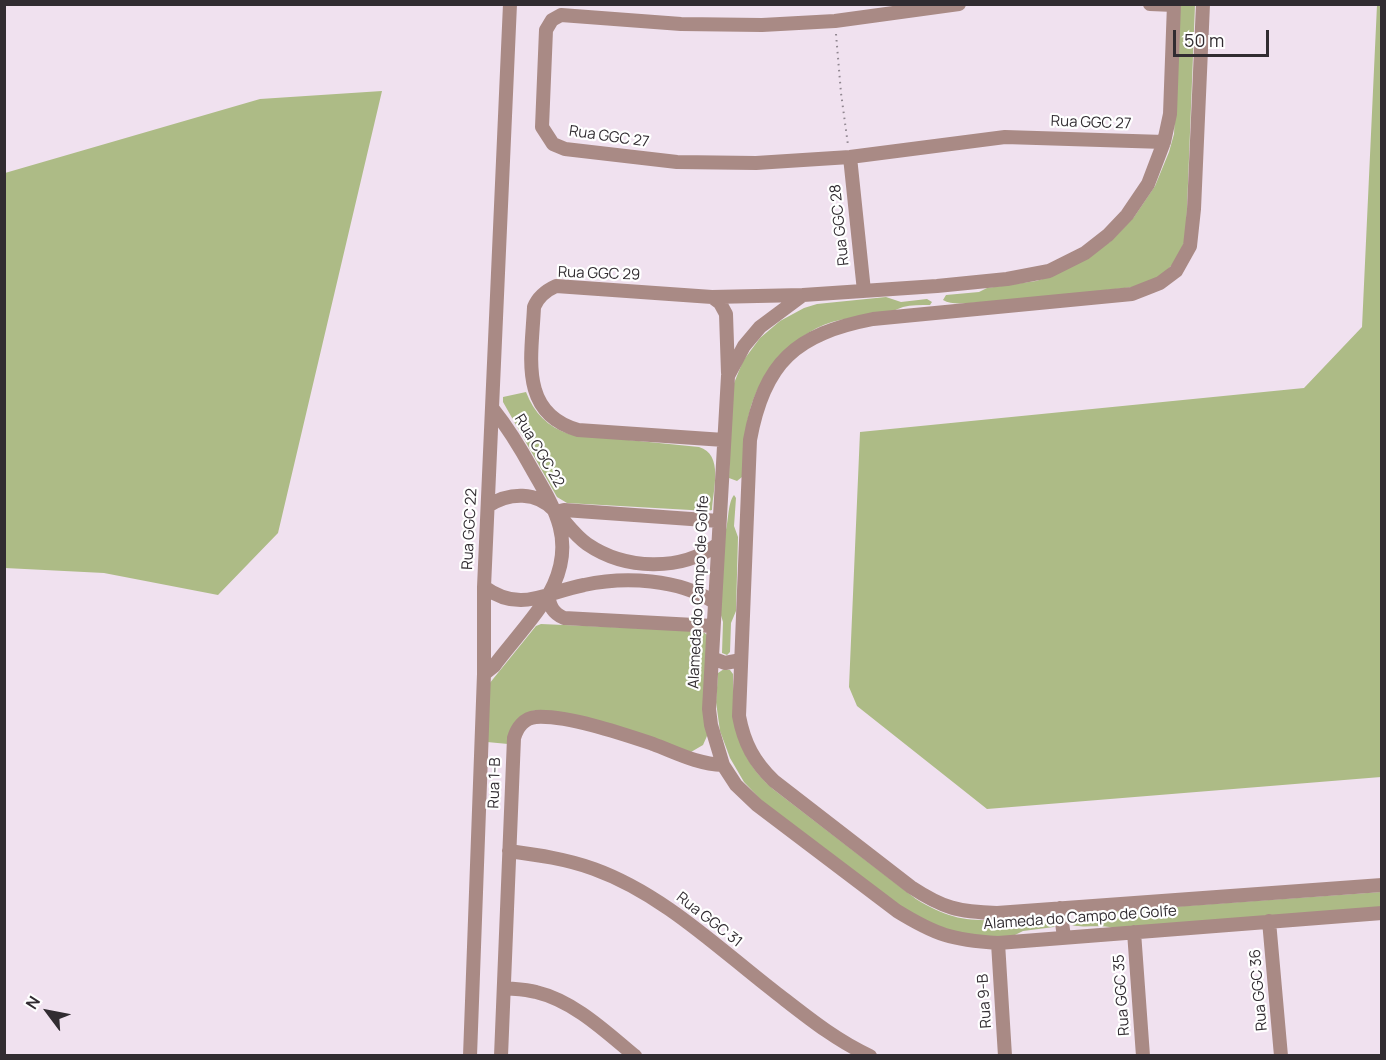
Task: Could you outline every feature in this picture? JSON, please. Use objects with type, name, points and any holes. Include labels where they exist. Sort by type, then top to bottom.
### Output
[{"type":"street","name":"Rua GGC 22","points":[[470,1056],[484,674],[484,587],[510,4]]},
{"type":"street","name":"Rua GGC 27","points":[[959,4],[835,21],[725,26],[561,15],[552,20],[546,30],[542,127],[553,144],[565,149],[641,159],[717,163],[850,157],[1005,137],[1164,142]]},
{"type":"street","points":[[803,295],[938,286],[1008,279],[1049,271],[1084,253],[1108,235],[1127,215],[1148,183],[1164,142],[1170,114],[1174,5],[1150,4]]},
{"type":"street","name":"Alameda do Campo de Golfe","points":[[1203,4],[1193,218],[1190,246],[1176,270],[1160,283],[1132,294],[849,324],[817,335],[795,350],[779,366],[764,389],[755,410],[750,440],[739,716],[742,733],[759,766],[774,781],[931,900],[951,909],[996,913],[1382,885]]},
{"type":"street","name":"Rua GGC 28","points":[[850,157],[864,291]]},
{"type":"street","name":"Rua GGC 29","points":[[724,440],[578,430],[561,424],[546,412],[537,398],[532,381],[534,307],[539,297],[556,286],[712,297],[803,295]]},
{"type":"street","points":[[938,286],[939,313]]},
{"type":"street","name":"Alameda do Campo de Golfe","points":[[803,295],[760,327],[744,346],[728,376],[709,709],[723,765],[736,785],[757,805],[897,911],[942,935],[964,941],[998,944],[1382,913]]},
{"type":"street","points":[[712,297],[720,303],[726,314],[728,376]]},
{"type":"street","name":"Rua CGC 22","points":[[493,409],[509,429],[556,512],[565,524],[587,544],[624,561],[657,564],[679,563],[700,556],[718,544]]},
{"type":"street","points":[[720,491],[734,487],[747,492]]},
{"type":"street","points":[[488,506],[502,498],[526,496],[543,501],[556,512],[564,510],[719,521]]},
{"type":"street","name":"Rua CGC 22","points":[[484,674],[494,666],[548,595],[558,573],[562,537],[556,512]]},
{"type":"street","points":[[484,587],[498,596],[515,601],[532,600],[574,587],[615,581],[674,585],[696,592],[714,602]]},
{"type":"street","points":[[548,595],[550,607],[555,614],[564,618],[713,626]]},
{"type":"street","points":[[712,658],[725,663],[741,660]]},
{"type":"street","name":"Rua 1-B","points":[[501,1056],[514,738],[518,728],[531,718],[560,720],[607,730],[697,762],[723,765]]},
{"type":"street","name":"Rua GGC 31","points":[[509,851],[570,861],[593,868],[632,886],[664,906],[829,1033],[870,1056]]},
{"type":"street","points":[[1060,908],[1064,937]]},
{"type":"street","name":"Rua GGC 36","points":[[1269,921],[1281,1056]]},
{"type":"street","name":"Rua GGC 35","points":[[1134,932],[1143,1056]]},
{"type":"street","name":"Rua 9-B","points":[[998,944],[1005,1056]]},
{"type":"street","points":[[504,988],[536,992],[554,998],[583,1016],[635,1056]]},
{"type":"path","points":[[835,21],[841,93],[850,157]]},
{"type":"green space","points":[[1180,5],[1195,5],[1186,234],[1175,262],[1161,276],[1134,287],[988,303],[953,303],[943,300],[946,295],[979,292],[987,288],[1036,281],[1052,276],[1110,242],[1134,217],[1155,186],[1174,134]]},
{"type":"green space","points":[[1377,5],[1382,5],[1381,777],[987,809],[857,706],[849,687],[860,432],[1304,388],[1362,327]]},
{"type":"green space","points":[[382,91],[278,533],[218,595],[104,573],[5,568],[5,173],[260,99]]},
{"type":"green space","points":[[886,297],[901,302],[927,299],[932,302],[930,305],[906,306],[887,313],[840,320],[809,332],[795,342],[782,354],[761,382],[747,422],[742,477],[737,481],[729,478],[732,388],[743,361],[760,338],[780,321],[804,308],[817,304]]},
{"type":"green space","points":[[526,392],[533,406],[543,418],[569,434],[699,447],[707,451],[712,457],[715,474],[712,510],[567,503],[557,497],[503,402],[503,397]]},
{"type":"green space","points":[[734,495],[736,498],[734,526],[738,537],[736,611],[731,623],[730,652],[727,655],[722,653],[723,622],[720,612],[724,537],[730,504]]},
{"type":"green space","points":[[541,624],[702,631],[707,635],[707,736],[703,745],[691,752],[562,713],[539,710],[532,711],[508,744],[487,742],[489,684],[536,626]]},
{"type":"green space","points":[[724,669],[730,670],[733,674],[734,708],[739,737],[744,751],[760,777],[916,899],[939,911],[960,918],[1009,920],[1028,924],[1053,921],[1057,924],[1054,927],[1023,931],[1011,937],[967,937],[914,917],[763,802],[744,782],[730,758],[720,731],[716,702],[718,673]]},
{"type":"green space","points":[[1381,892],[1381,909],[1113,928],[1070,924],[1072,921],[1101,917],[1114,911]]}]
